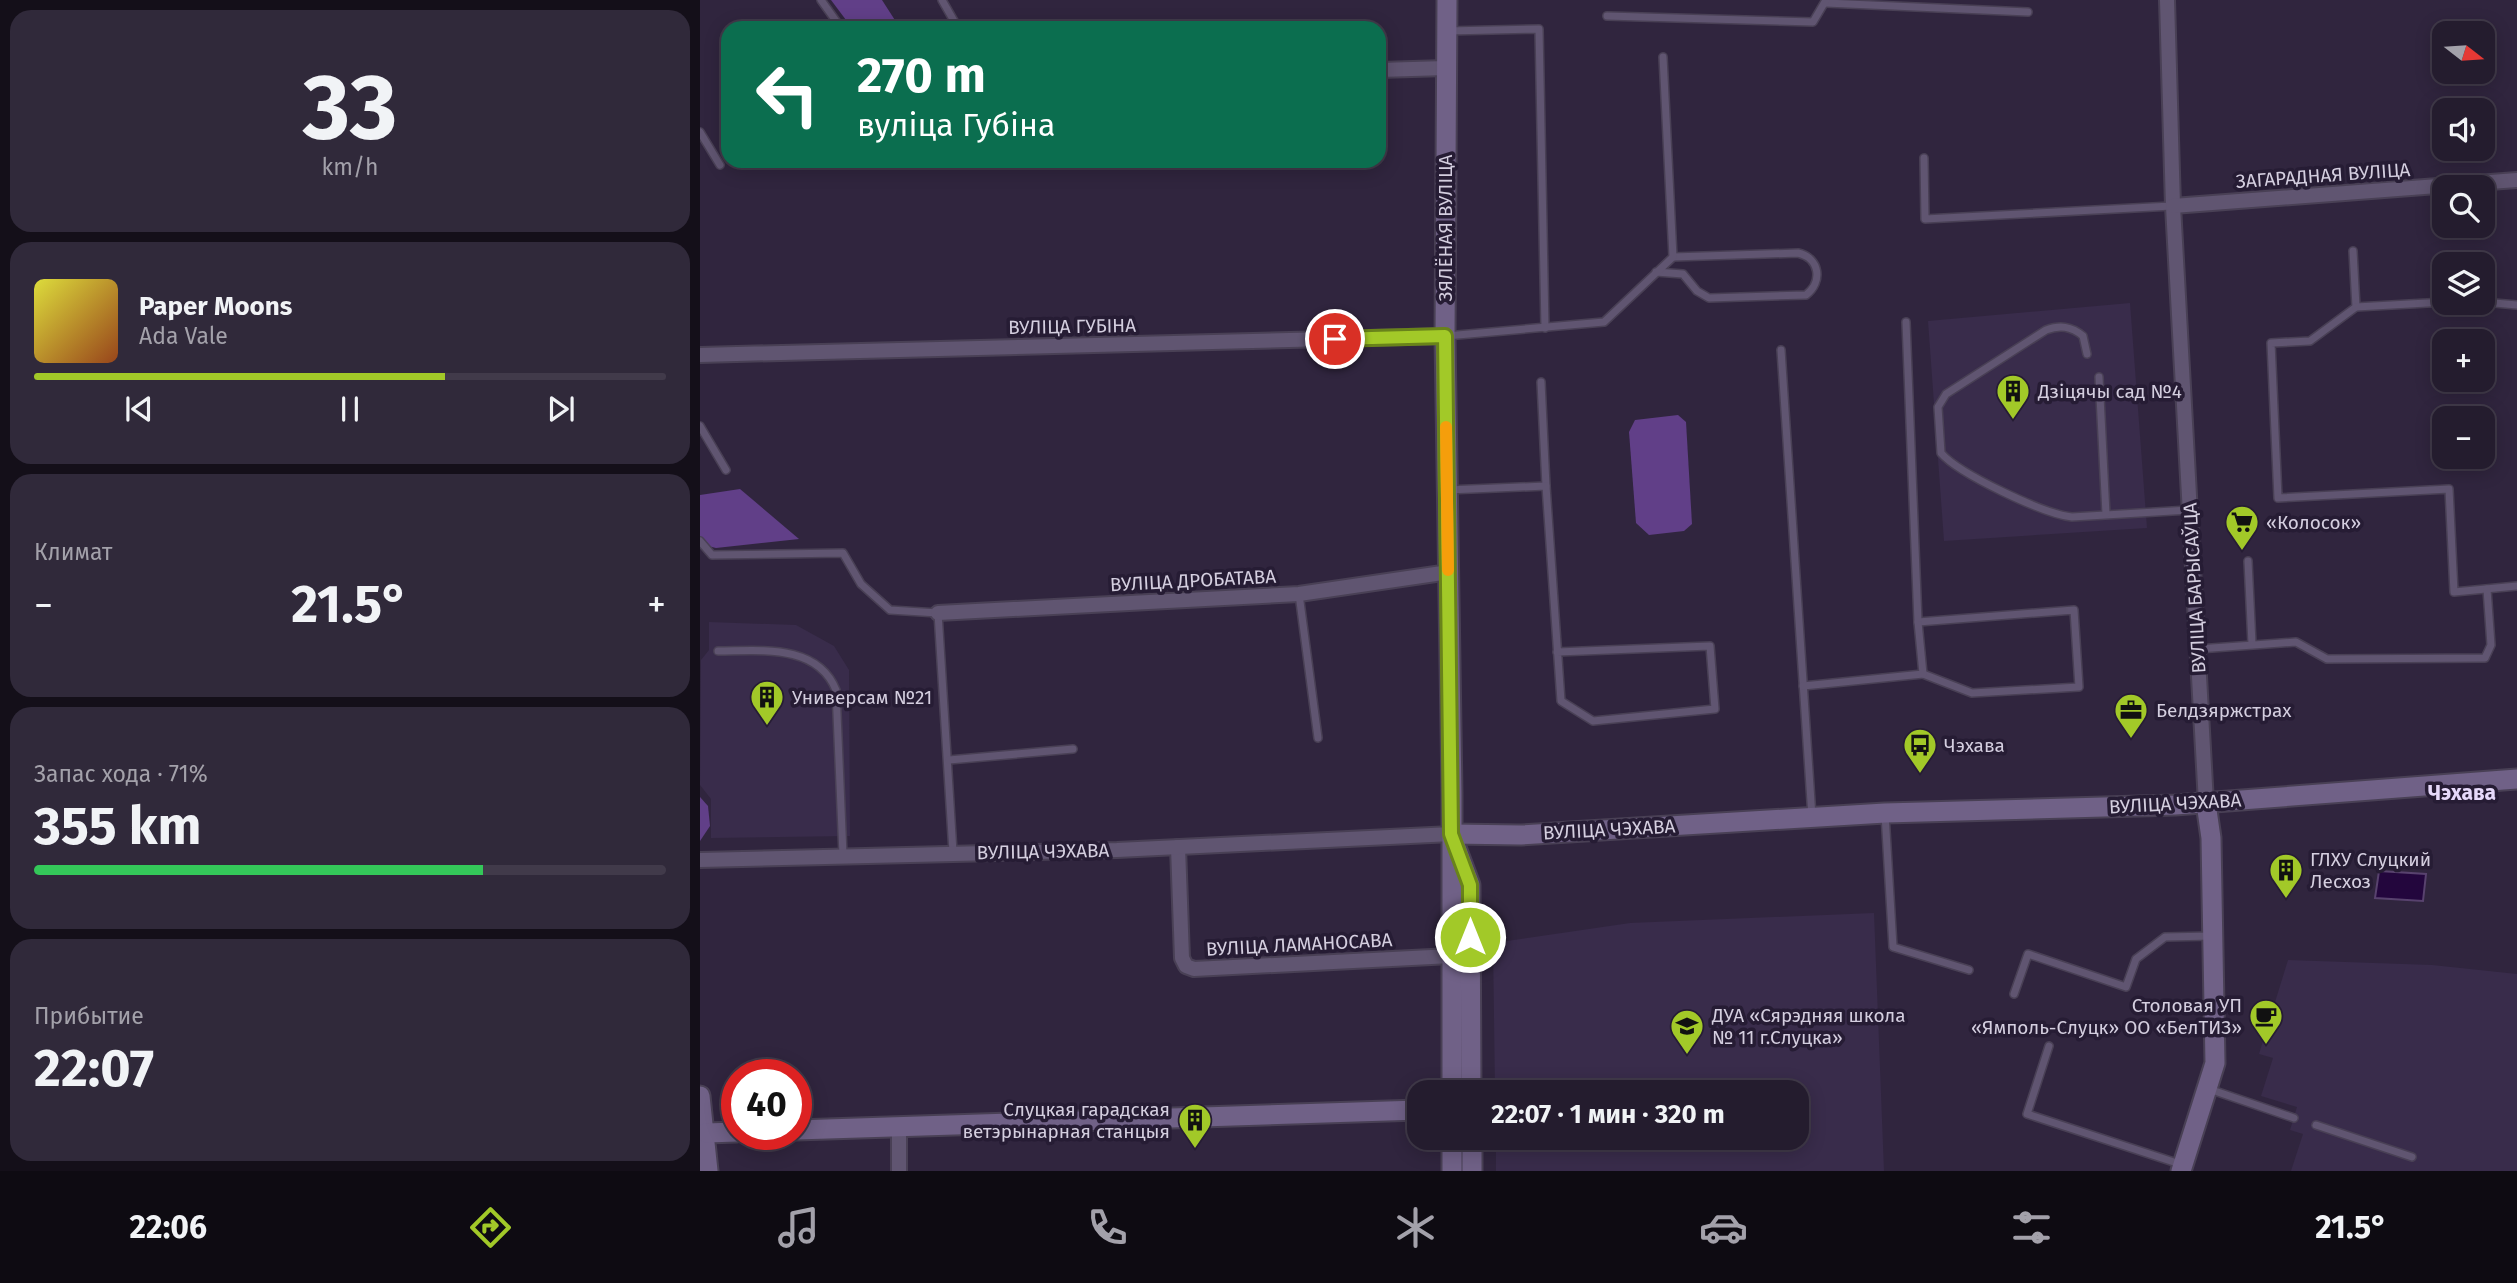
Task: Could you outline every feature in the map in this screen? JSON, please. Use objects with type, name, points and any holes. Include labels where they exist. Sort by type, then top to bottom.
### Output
[{"type":"main road","name":"ЗЯЛЁНАЯ ВУЛІЦА","points":[[1447,0],[1445,336],[1452,1080]]},
{"type":"main road","name":"ВУЛІЦА ЧЭХАВА","points":[[1451,834],[1521,835],[1885,813],[2206,803],[2517,779]]},
{"type":"main road","name":"ВУЛІЦА БАРЫСАЎЦА","points":[[2182,1168],[2215,1063],[2211,838],[2206,803]]},
{"type":"main road","name":"ЗЯЛЁНАЯ ВУЛІЦА","points":[[1451,834],[1470,885],[1471,1080]]},
{"type":"main road","points":[[700,1096],[708,1171]]},
{"type":"main road","points":[[812,1130],[1407,1110]]},
{"type":"main road","points":[[703,1133],[721,1132]]},
{"type":"main road","points":[[1452,1150],[1452,1171]]},
{"type":"main road","points":[[1472,1150],[1472,1171]]},
{"type":"street","name":"ВУЛІЦА БАРЫСАЎЦА","points":[[2167,0],[2173,206],[2206,803]]},
{"type":"street","points":[[1386,69],[1446,68]]},
{"type":"street","name":"ЗАГАРАДНАЯ ВУЛІЦА","points":[[2173,206],[2517,180]]},
{"type":"street","name":"ВУЛІЦА ГУБІНА","points":[[700,355],[1445,336]]},
{"type":"street","name":"ВУЛІЦА ДРОБАТАВА","points":[[938,613],[1299,594],[1448,572]]},
{"type":"street","name":"ВУЛІЦА ЧЭХАВА","points":[[700,860],[1178,847],[1451,834]]},
{"type":"street","name":"ВУЛІЦА ЛАМАНОСАВА","points":[[1178,847],[1182,958],[1186,966],[1194,969],[1451,956]]},
{"type":"street","points":[[899,1128],[899,1171]]},
{"type":"lane","points":[[821,0],[836,21]]},
{"type":"lane","points":[[942,0],[954,21]]},
{"type":"lane","points":[[1607,16],[1813,22],[1826,1],[2028,12]]},
{"type":"lane","points":[[1447,31],[1539,29],[1545,328]]},
{"type":"lane","points":[[1663,57],[1673,257]]},
{"type":"lane","points":[[700,132],[720,165]]},
{"type":"lane","points":[[1924,158],[1925,219],[2173,206]]},
{"type":"lane","points":[[2353,251],[2356,307]]},
{"type":"lane","points":[[1445,336],[1604,322],[1656,272],[1673,257],[1798,253],[1812,260],[1817,267],[1816,283],[1806,295],[1709,298],[1697,291],[1683,274],[1656,272]]},
{"type":"lane","points":[[2432,303],[2356,307],[2310,341],[2271,343],[2278,498],[2449,489],[2454,592],[2517,586]]},
{"type":"lane","points":[[2495,303],[2517,305]]},
{"type":"lane","points":[[1906,322],[1918,622],[1923,674]]},
{"type":"lane","points":[[2087,354],[2083,336],[2068,327],[2056,326],[1946,394],[1938,407],[1941,453],[1953,465],[2055,514],[2072,517],[2190,510]]},
{"type":"lane","points":[[1781,350],[1812,817]]},
{"type":"lane","points":[[2099,377],[2106,514]]},
{"type":"lane","points":[[1541,382],[1546,486],[1557,652],[1561,701],[1593,721],[1715,709],[1710,646],[1557,652]]},
{"type":"lane","points":[[700,426],[726,470]]},
{"type":"lane","points":[[1447,490],[1546,486]]},
{"type":"lane","points":[[700,541],[712,555],[843,552],[861,584],[890,610],[938,613],[953,852]]},
{"type":"lane","points":[[2248,561],[2252,644]]},
{"type":"lane","points":[[2197,649],[2296,642],[2327,659],[2485,658],[2491,645],[2487,589]]},
{"type":"lane","points":[[1299,594],[1318,738]]},
{"type":"lane","points":[[1803,686],[1923,674],[1972,693],[2079,687],[2074,610],[1918,622]]},
{"type":"lane","points":[[718,651],[790,650],[830,675],[836,690],[843,855]]},
{"type":"lane","points":[[949,760],[1073,749]]},
{"type":"lane","points":[[1885,813],[1893,947],[1969,970]]},
{"type":"lane","points":[[2014,994],[2028,954],[2126,988],[2136,959],[2165,937],[2212,936]]},
{"type":"lane","points":[[2049,1046],[2027,1114],[2182,1168]]},
{"type":"lane","points":[[2208,1089],[2294,1118]]},
{"type":"lane","points":[[2316,1125],[2412,1157]]},
{"type":"shaded area","points":[[831,0],[882,0],[896,21],[847,21]]},
{"type":"shaded area","points":[[2130,303],[2147,528],[1944,541],[1928,321]]},
{"type":"shaded area","points":[[1678,415],[1686,422],[1692,524],[1684,531],[1649,535],[1636,523],[1629,432],[1635,420]]},
{"type":"shaded area","points":[[740,489],[799,539],[716,548],[700,544],[700,495]]},
{"type":"shaded area","points":[[709,622],[796,625],[834,646],[849,670],[850,836],[711,838],[711,799],[700,785],[701,660],[709,650]]},
{"type":"shaded area","points":[[700,797],[708,806],[710,826],[700,841]]},
{"type":"shaded area","points":[[2379,871],[2426,874],[2423,901],[2375,898]]},
{"type":"shaded area","name":"ДУА «Сярэдняя школа № 11 г.Слуцка»","points":[[1874,913],[1884,1171],[1496,1171],[1496,1150],[1809,1150],[1809,1080],[1495,1080],[1493,943],[1630,923]]},
{"type":"shaded area","points":[[2288,960],[2432,965],[2517,974],[2517,1171],[2291,1171],[2303,1134],[2290,1130],[2297,1107],[2261,1096],[2273,1058],[2259,1054]]},
{"type":"slow traffic","points":[[1446,427],[1448,570]]},
{"type":"place","name":"Дзіцячы сад №4","points":[[2013,421]]},
{"type":"place","name":"«Колосок»","points":[[2242,552]]},
{"type":"place","name":"Универсам №21","points":[[767,727]]},
{"type":"place","name":"Белдзяржстрах","points":[[2131,740]]},
{"type":"place","name":"Чэхава","points":[[1920,775]]},
{"type":"place","name":"ГЛХУ Слуцкий Лесхоз","points":[[2286,900]]},
{"type":"place","name":"Столовая УП «Ямполь-Слуцк» ОО «БелТИЗ»","points":[[2266,1046]]},
{"type":"place","name":"ДУА «Сярэдняя школа № 11 г.Слуцка»","points":[[1687,1056]]},
{"type":"place","name":"Слуцкая гарадская ветэрынарная станцыя","points":[[1195,1150]]},
{"type":"district","name":"Чэхава","points":[[2462,793]]},
{"type":"route","points":[[1335,339],[1445,336],[1451,834],[1470,885],[1470,937]]}]
